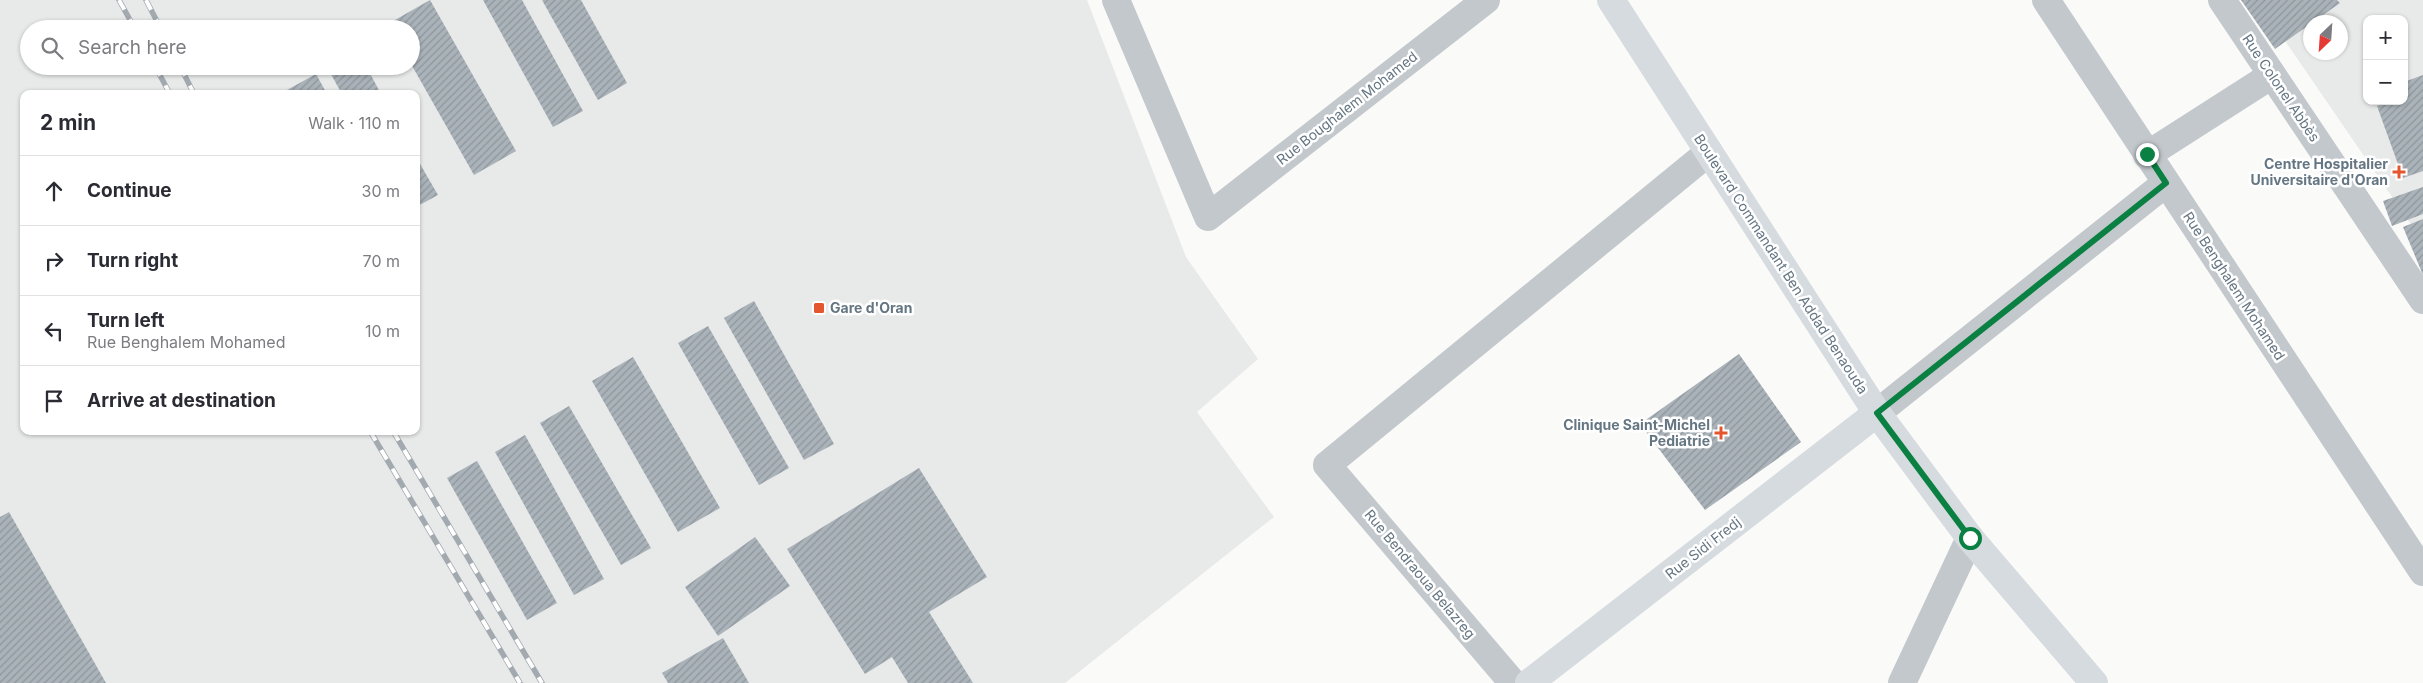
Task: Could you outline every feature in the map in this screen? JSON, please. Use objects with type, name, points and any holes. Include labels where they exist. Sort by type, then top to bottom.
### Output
[{"type":"main road","name":"Boulevard Commandant Ben Addad Benaouda","points":[[1611,0],[1877,413],[1970,538],[2094,683]]},
{"type":"main road","name":"Rue Sidi Fredj","points":[[1529,683],[1877,413]]},
{"type":"street","name":"Rue Boughalem Mohamed","points":[[1116,0],[1208,217],[1486,0]]},
{"type":"street","name":"Rue Benghalem Mohamed","points":[[2046,0],[2423,572]]},
{"type":"street","name":"Rue Colonel Abbès","points":[[2222,0],[2423,300]]},
{"type":"street","points":[[2147,154],[2272,75]]},
{"type":"street","name":"Rue Bendraoua Belazreg","points":[[1513,683],[1326,464],[1709,152]]},
{"type":"street","points":[[1877,413],[2166,183]]},
{"type":"street","points":[[1902,683],[1970,538]]},
{"type":"shaded area","name":"Gare d'Oran","points":[[0,0],[1087,0],[1186,257],[1258,359],[1197,412],[1274,517],[1065,683],[0,683]]},
{"type":"shaded area","name":"Centre Hospitalier Universitaire d'Oran","points":[[2257,0],[2423,0],[2423,242]]},
{"type":"building","points":[[430,0],[516,151],[474,175],[417,75],[420,75],[420,20],[395,20]]},
{"type":"building","points":[[483,0],[522,0],[583,111],[553,127]]},
{"type":"building","points":[[542,0],[581,0],[627,83],[598,100]]},
{"type":"building","points":[[2241,0],[2337,0],[2340,3],[2323,15],[2303,15],[2303,29],[2275,49]]},
{"type":"building","points":[[317,75],[325,90],[287,90]]},
{"type":"building","points":[[331,75],[371,75],[379,90],[340,90]]},
{"type":"building","points":[[2423,75],[2423,171],[2403,178],[2377,106],[2408,105],[2408,81]]},
{"type":"building","points":[[420,164],[438,195],[420,205]]},
{"type":"building","points":[[2423,187],[2423,214],[2392,226],[2383,201]]},
{"type":"building","points":[[2423,219],[2423,275],[2403,227]]},
{"type":"building","points":[[754,301],[834,444],[804,460],[724,318]]},
{"type":"building","points":[[708,326],[789,468],[759,485],[678,343]]},
{"type":"building","points":[[1739,354],[1801,442],[1705,510],[1640,424]]},
{"type":"building","points":[[633,357],[720,508],[678,532],[592,381]]},
{"type":"building","points":[[569,406],[651,548],[621,565],[540,423]]},
{"type":"building","points":[[525,435],[604,579],[574,595],[495,452]]},
{"type":"building","points":[[477,461],[557,603],[527,620],[447,478]]},
{"type":"building","points":[[919,468],[987,577],[929,612],[973,683],[908,683],[892,657],[865,674],[787,549]]},
{"type":"building","points":[[9,512],[106,683],[0,683],[0,517]]},
{"type":"building","points":[[755,537],[790,586],[718,636],[685,587]]},
{"type":"building","points":[[723,638],[749,683],[668,683],[662,673]]},
{"type":"railway","points":[[119,0],[130,20]]},
{"type":"railway","points":[[146,0],[156,20]]},
{"type":"railway","points":[[160,75],[168,90]]},
{"type":"railway","points":[[184,75],[192,90]]},
{"type":"railway","points":[[372,435],[520,683]]},
{"type":"railway","points":[[395,435],[542,683]]},
{"type":"place","name":"Centre Hospitalier Universitaire d'Oran","points":[[2399,172]]},
{"type":"place","name":"Gare d'Oran","points":[[819,308]]},
{"type":"place","name":"Clinique Saint-Michel Pediatrie","points":[[1721,433]]},
{"type":"route","points":[[1970,538],[1877,413],[2166,183],[2147,154]]}]
